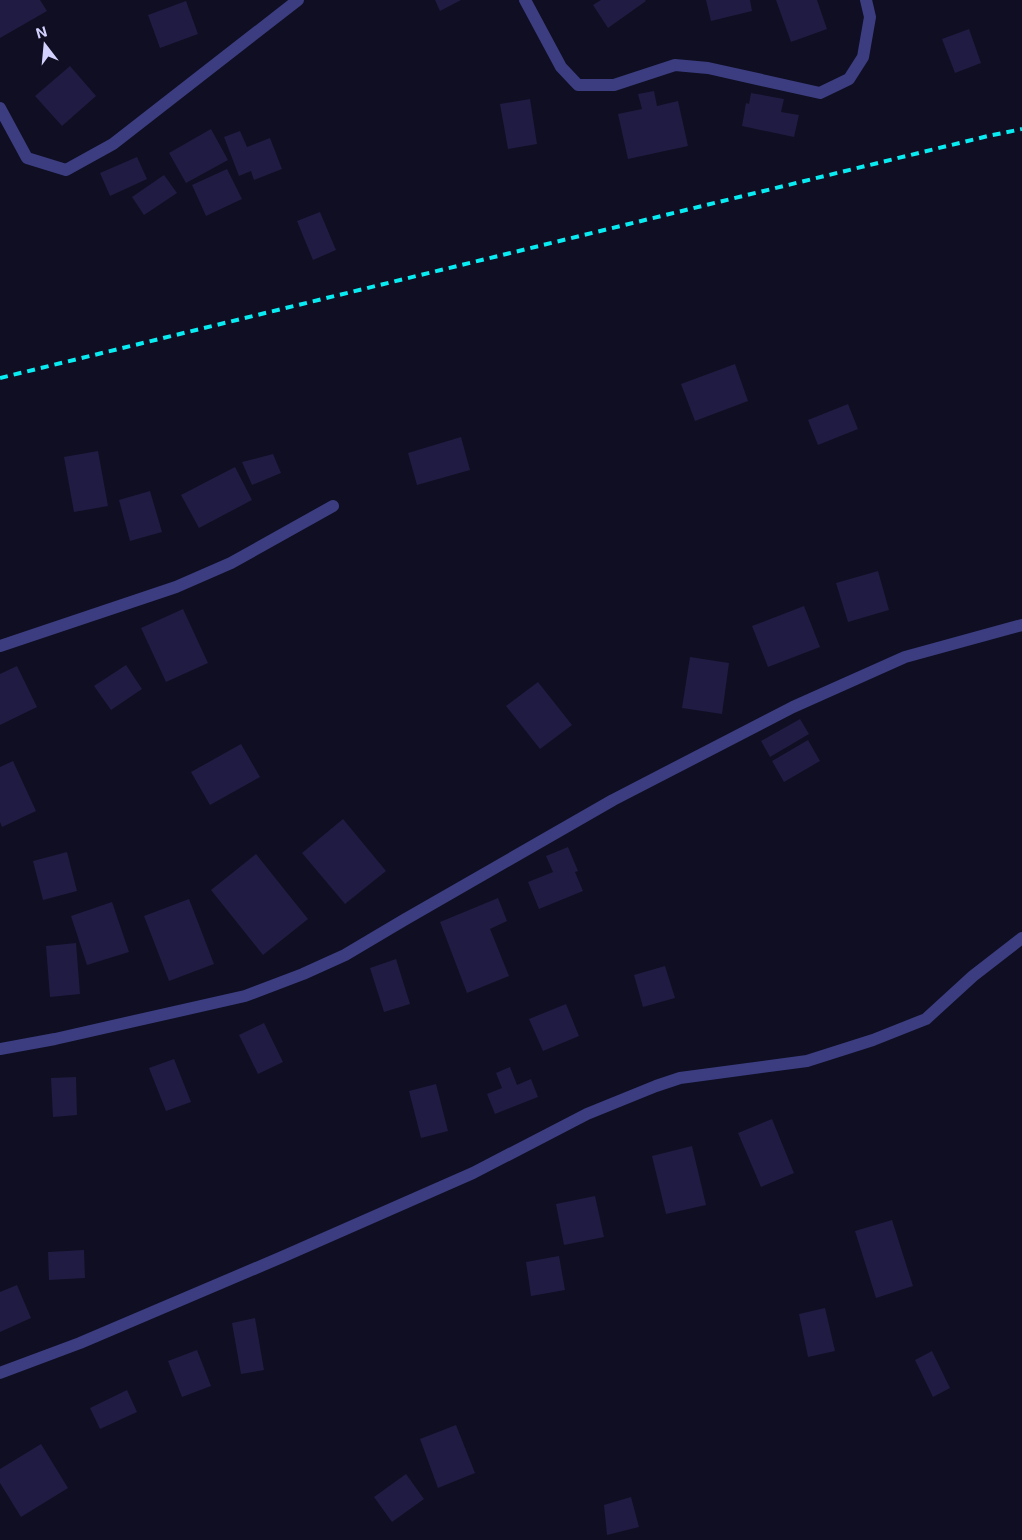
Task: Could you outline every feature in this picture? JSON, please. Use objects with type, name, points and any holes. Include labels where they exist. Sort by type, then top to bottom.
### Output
[{"type":"street","points":[[0,108],[27,158],[66,170],[112,144],[298,0]]},
{"type":"street","points":[[525,0],[561,67],[578,85],[614,85],[675,65],[708,68],[820,92],[849,79],[863,57],[870,18],[866,0]]},
{"type":"street","points":[[0,646],[176,587],[232,563],[333,506]]},
{"type":"street","points":[[0,1049],[55,1039],[245,996],[303,974],[345,956],[613,800],[793,707],[905,657],[1022,624]]},
{"type":"street","points":[[0,1373],[80,1343],[282,1257],[473,1173],[587,1114],[656,1086],[680,1078],[807,1061],[873,1040],[926,1019],[973,976],[1022,938]]},
{"type":"building","points":[[0,0],[40,0],[47,11],[0,38]]},
{"type":"building","points":[[435,0],[461,0],[440,11]]},
{"type":"building","points":[[601,0],[646,1],[608,28],[593,5]]},
{"type":"building","points":[[706,0],[750,0],[752,11],[711,21]]},
{"type":"building","points":[[776,0],[817,0],[827,29],[791,42]]},
{"type":"building","points":[[186,1],[198,34],[160,48],[148,15]]},
{"type":"building","points":[[969,29],[981,63],[955,73],[942,39]]},
{"type":"building","points":[[70,66],[96,96],[62,126],[35,96]]},
{"type":"building","points":[[654,91],[657,106],[678,101],[688,146],[628,159],[618,114],[642,109],[638,94]]},
{"type":"building","points":[[751,93],[784,99],[781,112],[799,115],[794,137],[742,126],[746,103],[749,104]]},
{"type":"building","points":[[530,99],[537,144],[508,149],[500,104]]},
{"type":"building","points":[[211,129],[228,160],[186,183],[169,153]]},
{"type":"building","points":[[240,131],[247,147],[270,138],[282,169],[254,180],[251,171],[239,176],[224,137]]},
{"type":"building","points":[[137,157],[147,179],[110,196],[100,173]]},
{"type":"building","points":[[227,169],[242,199],[206,216],[192,185]]},
{"type":"building","points":[[164,175],[177,193],[144,215],[132,197]]},
{"type":"building","points":[[320,212],[336,250],[313,260],[297,221]]},
{"type":"building","points":[[735,364],[748,401],[695,421],[681,384]]},
{"type":"building","points":[[848,404],[858,429],[818,445],[808,420]]},
{"type":"building","points":[[461,437],[470,470],[417,485],[408,453]]},
{"type":"building","points":[[98,451],[108,506],[74,512],[64,457]]},
{"type":"building","points":[[273,454],[281,473],[252,485],[242,462]]},
{"type":"building","points":[[235,467],[252,500],[199,528],[181,495]]},
{"type":"building","points":[[150,491],[162,532],[130,541],[119,500]]},
{"type":"building","points":[[878,571],[889,610],[848,622],[836,583]]},
{"type":"building","points":[[804,606],[820,647],[768,667],[752,626]]},
{"type":"building","points":[[183,609],[208,663],[166,682],[141,628]]},
{"type":"building","points":[[690,657],[729,663],[722,714],[682,708]]},
{"type":"building","points":[[126,665],[142,689],[111,710],[94,686]]},
{"type":"building","points":[[17,666],[37,707],[0,725],[0,674]]},
{"type":"building","points":[[538,682],[572,725],[540,749],[506,706]]},
{"type":"building","points":[[800,719],[809,734],[770,757],[761,741]]},
{"type":"building","points":[[808,740],[820,761],[784,782],[772,761]]},
{"type":"building","points":[[241,744],[260,777],[210,805],[191,772]]},
{"type":"building","points":[[13,761],[36,811],[2,827],[0,822],[0,767]]},
{"type":"building","points":[[343,819],[386,871],[345,904],[302,853]]},
{"type":"building","points":[[568,847],[578,871],[575,872],[583,891],[539,909],[528,882],[553,872],[546,856]]},
{"type":"building","points":[[67,852],[77,891],[43,900],[33,861]]},
{"type":"building","points":[[256,854],[308,919],[263,955],[211,890]]},
{"type":"building","points":[[498,898],[507,921],[490,929],[509,976],[467,993],[440,922]]},
{"type":"building","points":[[189,899],[214,964],[169,981],[144,916]]},
{"type":"building","points":[[112,902],[129,952],[87,965],[71,916]]},
{"type":"building","points":[[76,943],[80,994],[50,997],[46,946]]},
{"type":"building","points":[[396,959],[410,1004],[384,1012],[370,968]]},
{"type":"building","points":[[665,966],[675,998],[643,1007],[634,975]]},
{"type":"building","points":[[566,1004],[579,1036],[543,1051],[529,1019]]},
{"type":"building","points":[[264,1023],[283,1062],[258,1074],[239,1035]]},
{"type":"building","points":[[174,1059],[191,1102],[166,1111],[149,1068]]},
{"type":"building","points":[[510,1067],[517,1085],[531,1079],[538,1097],[495,1114],[487,1094],[502,1088],[496,1073]]},
{"type":"building","points":[[76,1077],[77,1115],[53,1117],[51,1078]]},
{"type":"building","points":[[436,1084],[448,1131],[421,1138],[409,1091]]},
{"type":"building","points":[[772,1119],[794,1173],[761,1187],[738,1133]]},
{"type":"building","points":[[692,1146],[706,1205],[666,1214],[652,1156]]},
{"type":"building","points":[[595,1196],[604,1237],[564,1245],[556,1204]]},
{"type":"building","points":[[892,1220],[913,1286],[876,1298],[855,1231]]},
{"type":"building","points":[[84,1250],[85,1278],[49,1280],[48,1252]]},
{"type":"building","points":[[559,1256],[565,1290],[531,1296],[526,1262]]},
{"type":"building","points":[[17,1285],[31,1318],[0,1332],[0,1292]]},
{"type":"building","points":[[825,1308],[835,1351],[808,1357],[799,1314]]},
{"type":"building","points":[[255,1318],[264,1370],[241,1374],[232,1323]]},
{"type":"building","points":[[197,1350],[211,1386],[182,1397],[168,1361]]},
{"type":"building","points":[[932,1351],[950,1388],[933,1397],[915,1360]]},
{"type":"building","points":[[127,1390],[137,1412],[100,1429],[90,1408]]},
{"type":"building","points":[[456,1425],[475,1473],[438,1488],[420,1439]]},
{"type":"building","points":[[41,1444],[68,1488],[21,1517],[0,1483],[0,1469]]},
{"type":"building","points":[[406,1474],[424,1499],[392,1522],[374,1497]]},
{"type":"building","points":[[631,1497],[639,1527],[607,1535],[604,1505]]},
{"type":"railway","points":[[0,378],[1022,129]]}]
